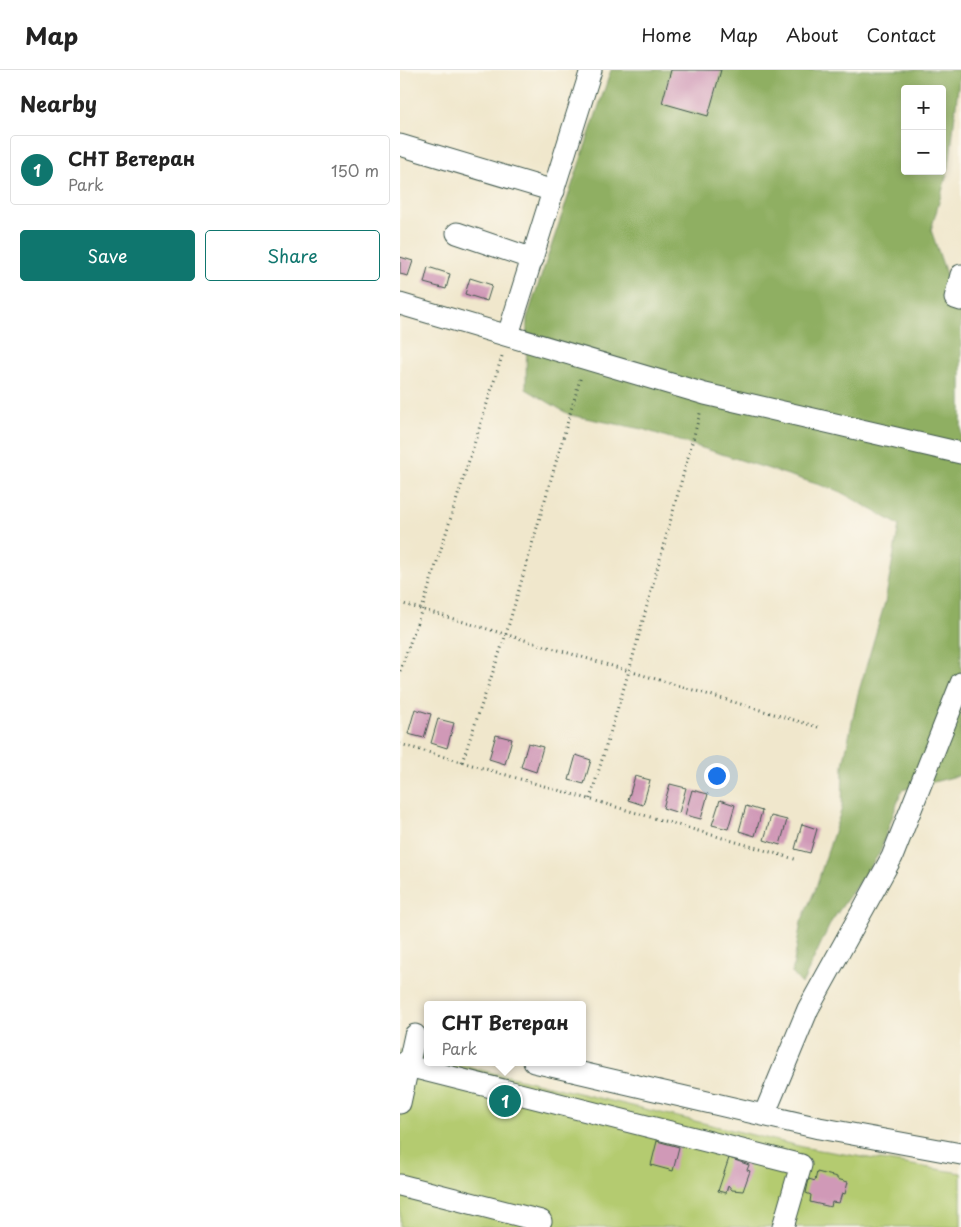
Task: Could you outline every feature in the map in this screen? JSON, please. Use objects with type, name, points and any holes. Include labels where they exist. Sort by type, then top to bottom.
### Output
[{"type":"street","points":[[508,335],[591,70]]},
{"type":"street","points":[[400,144],[554,191]]},
{"type":"street","points":[[457,233],[533,260]]},
{"type":"street","points":[[961,275],[955,298],[961,300]]},
{"type":"street","points":[[400,304],[705,394],[961,453]]},
{"type":"street","points":[[764,1115],[808,1009],[892,857],[961,683]]},
{"type":"street","points":[[400,1103],[405,1065],[414,1035]]},
{"type":"street","points":[[405,1065],[800,1165],[784,1227]]},
{"type":"street","points":[[551,1066],[819,1128],[961,1154]]},
{"type":"street","points":[[400,1185],[541,1221]]},
{"type":"path","points":[[400,671],[422,609],[508,335]]},
{"type":"path","points":[[462,762],[506,634],[586,358]]},
{"type":"path","points":[[590,799],[629,671],[705,394]]},
{"type":"path","points":[[400,603],[821,728]]},
{"type":"path","points":[[400,744],[798,860]]},
{"type":"green space","points":[[611,70],[960,70],[949,167],[931,230],[959,312],[961,313],[961,775],[902,790],[879,854],[831,922],[802,984],[792,973],[801,922],[815,890],[842,808],[843,765],[858,694],[885,602],[899,525],[839,491],[642,429],[570,415],[526,389],[527,318]]},
{"type":"green space","points":[[400,1050],[424,1056],[424,1066],[466,1066],[807,1148],[961,1173],[961,1227],[400,1227]]},
{"type":"building","points":[[671,70],[721,70],[708,116],[662,103]]},
{"type":"building","points":[[400,257],[413,261],[408,276],[400,274]]},
{"type":"building","points":[[428,267],[450,274],[446,289],[424,283]]},
{"type":"building","points":[[470,278],[492,285],[487,301],[465,294]]},
{"type":"building","points":[[415,709],[431,714],[424,738],[408,734]]},
{"type":"building","points":[[438,719],[454,723],[447,748],[431,743]]},
{"type":"building","points":[[496,735],[512,739],[505,764],[489,759]]},
{"type":"building","points":[[528,743],[543,747],[536,772],[521,767]]},
{"type":"building","points":[[576,755],[591,760],[584,784],[569,780]]},
{"type":"building","points":[[635,776],[650,780],[643,805],[628,800]]},
{"type":"building","points":[[670,784],[686,788],[679,813],[663,808]]},
{"type":"building","points":[[692,790],[708,794],[701,819],[685,815]]},
{"type":"building","points":[[720,800],[735,805],[728,829],[712,825]]},
{"type":"building","points":[[746,806],[762,811],[755,836],[739,831]]},
{"type":"building","points":[[771,816],[787,820],[780,845],[764,840]]},
{"type":"building","points":[[802,824],[817,829],[810,853],[795,849]]},
{"type":"building","points":[[657,1141],[679,1147],[673,1171],[651,1165]]},
{"type":"building","points":[[729,1158],[749,1165],[747,1170],[750,1171],[743,1191],[732,1190],[728,1185],[726,1193],[718,1191]]},
{"type":"building","points":[[817,1172],[848,1182],[845,1194],[842,1193],[839,1203],[832,1202],[831,1207],[810,1202],[811,1195],[806,1193],[809,1179],[815,1181]]},
{"type":"place","name":"СНТ Ветеран","points":[[505,1101]]}]
